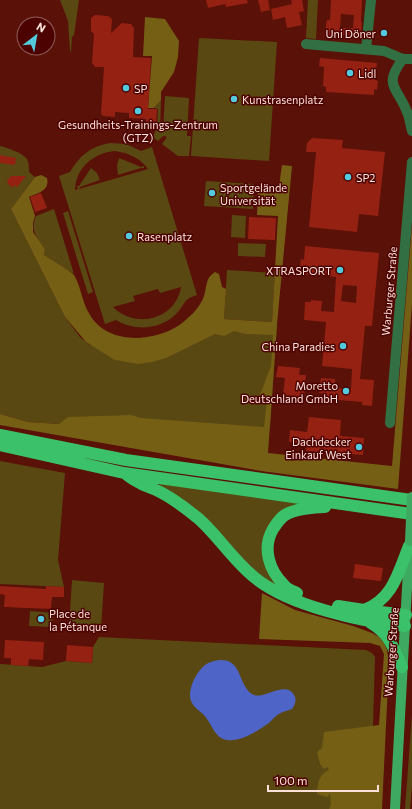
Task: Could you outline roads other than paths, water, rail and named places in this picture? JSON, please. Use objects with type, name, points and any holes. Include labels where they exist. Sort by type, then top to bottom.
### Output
[{"type":"highway","points":[[0,435],[126,460],[412,499]]},
{"type":"highway","points":[[0,445],[124,473],[412,514]]},
{"type":"highway","points":[[124,473],[139,483],[161,492],[200,520],[242,566],[255,578],[270,588],[297,602],[366,616],[405,621]]},
{"type":"highway","points":[[351,506],[312,507],[286,514],[278,522],[269,536],[267,548],[269,562],[274,572],[285,586],[303,596],[366,616],[388,636],[402,667]]},
{"type":"highway","points":[[366,616],[388,593],[394,584],[410,544]]},
{"type":"main road","name":"Warburger Straße","points":[[395,809],[412,499]]},
{"type":"street","points":[[366,49],[371,0]]},
{"type":"street","points":[[306,44],[384,51],[408,59]]},
{"type":"street","points":[[408,59],[395,69],[392,80],[407,112],[412,131]]},
{"type":"street","name":"Warburger Straße","points":[[390,423],[412,162]]},
{"type":"water","points":[[219,660],[227,661],[233,664],[239,672],[246,688],[254,695],[263,695],[280,689],[290,691],[294,695],[295,699],[292,709],[279,714],[269,723],[247,736],[233,740],[223,739],[220,737],[193,704],[190,697],[191,687],[198,672],[207,664]]},
{"type":"place","name":"Uni Döner","points":[[384,33]]},
{"type":"place","name":"Lidl","points":[[350,73]]},
{"type":"place","name":"SP","points":[[126,88]]},
{"type":"place","name":"Kunstrasenplatz","points":[[234,99]]},
{"type":"place","name":"Gesundheits-Trainings-Zentrum (GTZ)","points":[[138,111]]},
{"type":"place","name":"SP2","points":[[348,177]]},
{"type":"place","name":"Sportgelände Universität","points":[[212,193]]},
{"type":"place","name":"Rasenplatz","points":[[129,236]]},
{"type":"place","name":"XTRASPORT","points":[[340,270]]},
{"type":"place","name":"China Paradies","points":[[343,346]]},
{"type":"place","name":"Moretto Deutschland GmbH","points":[[346,391]]},
{"type":"place","name":"Dachdecker Einkauf West","points":[[359,447]]},
{"type":"place","name":"Place de la Pétanque","points":[[41,619]]}]
